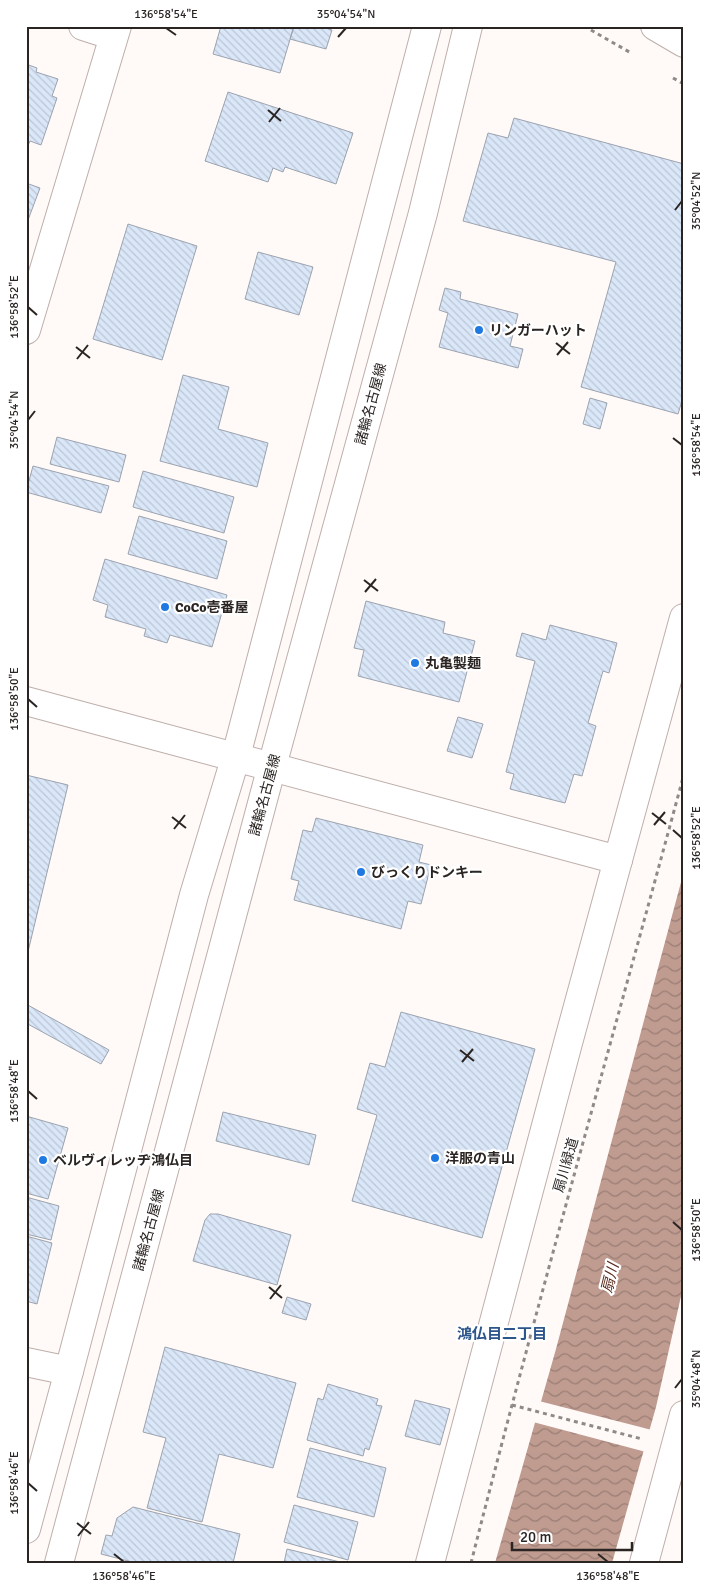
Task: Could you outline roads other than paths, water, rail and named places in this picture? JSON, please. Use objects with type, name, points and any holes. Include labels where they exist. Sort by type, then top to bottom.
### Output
[{"type":"main road","points":[[26,330],[115,31],[82,26]]},
{"type":"main road","points":[[26,1529],[194,895],[236,756],[428,26]]},
{"type":"main road","name":"諸輪名古屋線","points":[[59,1563],[272,766],[423,213],[468,26]]},
{"type":"main road","points":[[655,26],[684,43]]},
{"type":"main road","points":[[430,1563],[560,1071],[684,618]]},
{"type":"main road","points":[[26,701],[618,860]]},
{"type":"main road","points":[[26,1362],[69,1372]]},
{"type":"main road","points":[[644,1563],[676,1478],[684,1415]]},
{"type":"water","name":"扇川","points":[[684,871],[684,1283],[656,1407],[612,1563],[495,1563],[556,1349]]},
{"type":"place","name":"リンガーハット","points":[[479,330]]},
{"type":"place","name":"CoCo壱番屋","points":[[165,607]]},
{"type":"place","name":"丸亀製麺","points":[[415,663]]},
{"type":"place","name":"びっくりドンキー","points":[[361,872]]},
{"type":"place","name":"洋服の青山","points":[[435,1158]]},
{"type":"place","name":"ベルヴィレッヂ鴻仏目","points":[[43,1160]]},
{"type":"district","name":"鴻仏目二丁目","points":[[502,1334]]}]
